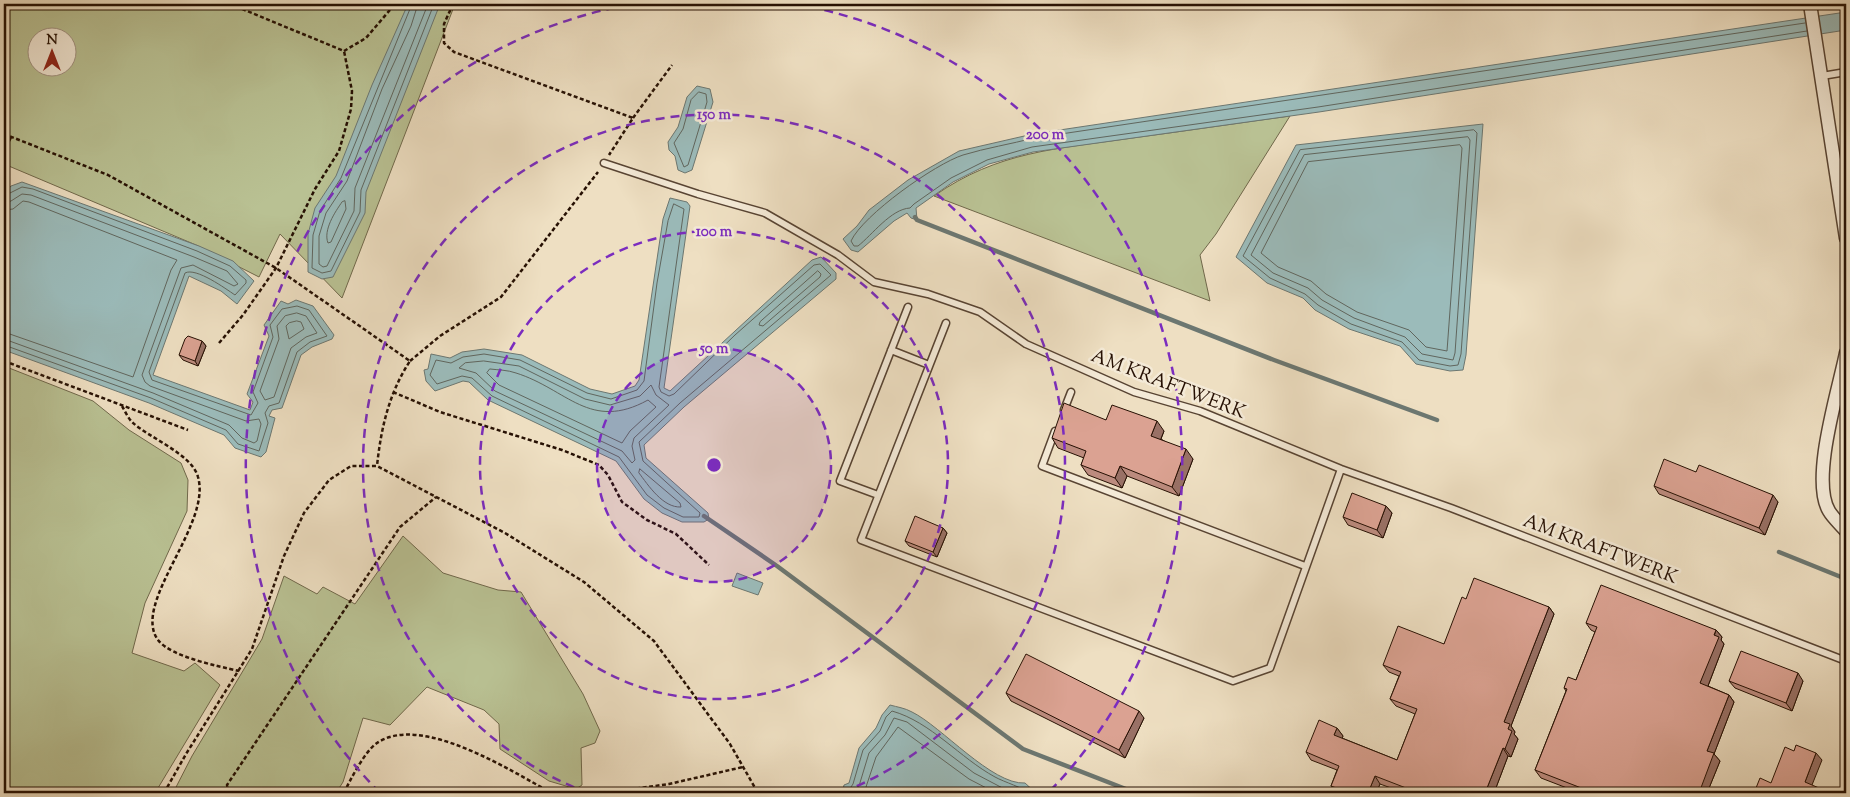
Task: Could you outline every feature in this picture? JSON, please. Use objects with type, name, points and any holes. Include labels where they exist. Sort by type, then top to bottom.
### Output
[{"type":"street","points":[[1810,4],[1846,238]]},
{"type":"street","points":[[1846,353],[1823,460],[1822,479],[1828,510],[1846,532]]},
{"type":"lane","points":[[1822,76],[1846,72]]},
{"type":"lane","name":"AM KRAFTWERK","points":[[604,163],[698,194],[765,213],[838,255],[874,282],[928,294],[980,312],[1026,344],[1134,392],[1200,411],[1341,469],[1461,512],[1846,661]]},
{"type":"lane","points":[[878,495],[840,481],[908,307]]},
{"type":"lane","points":[[946,322],[861,540],[1233,681],[1270,668],[1341,469]]},
{"type":"lane","points":[[891,350],[929,365]]},
{"type":"lane","points":[[1071,392],[1042,466],[1305,566]]},
{"type":"path","points":[[230,4],[344,51]]},
{"type":"path","points":[[344,51],[366,38],[395,4]]},
{"type":"path","points":[[453,4],[444,24],[444,43],[454,52],[633,118]]},
{"type":"path","points":[[219,343],[243,315],[276,268],[315,189],[339,152],[351,109],[352,91],[344,51]]},
{"type":"path","points":[[377,466],[380,433],[396,382],[410,361],[440,336],[502,296],[604,163],[633,118],[672,65]]},
{"type":"path","points":[[4,134],[108,175],[276,268],[410,361]]},
{"type":"path","points":[[4,153],[11,137]]},
{"type":"path","points":[[4,361],[188,430]]},
{"type":"path","points":[[393,392],[440,412],[562,450],[599,465],[608,475],[622,502],[647,520],[676,534],[709,565]]},
{"type":"path","points":[[122,406],[131,421],[182,456],[198,475],[200,490],[193,522],[155,603],[151,624],[158,641],[174,651],[238,671]]},
{"type":"path","points":[[164,793],[186,754],[252,649],[284,556],[304,513],[328,480],[351,466],[377,466],[505,533],[584,582],[654,641],[730,744],[758,793]]},
{"type":"path","points":[[229,793],[227,786],[400,527],[436,497]]},
{"type":"path","points":[[344,793],[352,774],[377,743],[402,734],[434,738],[486,757],[550,792],[557,793]]},
{"type":"path","points":[[604,793],[670,784],[743,767]]},
{"type":"green space","points":[[4,4],[455,4],[342,298],[280,234],[259,277],[196,245],[4,164]]},
{"type":"green space","points":[[1290,116],[1216,234],[1200,255],[1210,301],[934,196],[958,181],[981,170],[1029,154],[1078,145]]},
{"type":"green space","points":[[4,366],[93,401],[129,430],[181,463],[188,480],[187,511],[145,603],[132,653],[184,671],[195,663],[220,685],[155,793],[4,793]]},
{"type":"green space","points":[[403,536],[443,573],[498,590],[521,592],[583,694],[600,731],[595,743],[581,748],[582,785],[576,789],[549,781],[500,749],[499,724],[484,710],[427,687],[390,725],[363,718],[343,782],[336,793],[173,793],[192,756],[262,639],[284,576],[317,594],[323,587],[355,604]]},
{"type":"water","points":[[408,4],[440,4],[366,192],[365,213],[333,277],[322,279],[308,272],[308,234],[315,208],[336,176],[372,85]]},
{"type":"water","points":[[1846,12],[1846,30],[1319,112],[1033,152],[989,164],[953,182],[916,208],[917,220],[911,218],[907,213],[894,221],[858,252],[851,250],[843,239],[857,226],[869,210],[908,180],[959,151],[1033,134]]},
{"type":"water","points":[[697,86],[710,89],[713,102],[692,170],[685,173],[678,170],[675,156],[669,150],[668,142],[678,127],[687,97]]},
{"type":"water","points":[[1483,124],[1466,355],[1463,370],[1450,371],[1416,364],[1400,346],[1349,329],[1315,310],[1303,298],[1267,283],[1236,257],[1296,145]]},
{"type":"water","points":[[22,182],[199,246],[233,261],[254,281],[237,304],[221,291],[189,276],[153,375],[250,410],[253,402],[247,394],[269,336],[264,325],[281,301],[288,304],[296,300],[313,306],[334,335],[332,339],[312,347],[301,355],[282,408],[272,410],[269,416],[275,418],[266,452],[261,457],[235,448],[224,435],[149,403],[4,350],[4,194],[11,186]]},
{"type":"water","points":[[670,198],[687,202],[690,206],[664,388],[670,391],[812,260],[821,257],[836,273],[836,279],[684,407],[644,445],[646,458],[708,513],[709,519],[704,522],[682,522],[662,513],[644,499],[616,461],[488,400],[469,382],[463,381],[435,391],[426,381],[424,370],[428,369],[431,354],[450,358],[462,352],[484,349],[522,355],[590,389],[612,394],[635,386],[639,380],[663,219]]},
{"type":"water","points":[[737,573],[763,583],[758,595],[732,586]]},
{"type":"water","points":[[890,705],[912,712],[924,719],[982,765],[1012,781],[1025,783],[1036,793],[842,793],[844,785],[849,783],[859,748],[876,728],[882,715]]},
{"type":"building","points":[[188,336],[202,341],[195,361],[179,355]]},
{"type":"building","points":[[1064,403],[1106,420],[1112,405],[1157,421],[1151,436],[1186,449],[1172,487],[1120,466],[1115,478],[1081,465],[1086,451],[1052,438]]},
{"type":"building","points":[[1664,459],[1696,472],[1699,465],[1773,495],[1759,528],[1654,486]]},
{"type":"building","points":[[1352,493],[1386,506],[1377,530],[1343,517]]},
{"type":"building","points":[[915,516],[943,528],[933,552],[905,541]]},
{"type":"building","points":[[1474,578],[1549,607],[1504,722],[1510,724],[1508,729],[1512,731],[1485,793],[1419,793],[1375,776],[1368,793],[1350,793],[1331,786],[1339,766],[1306,752],[1319,720],[1337,728],[1334,735],[1397,760],[1417,709],[1390,699],[1401,672],[1383,665],[1398,626],[1444,644],[1462,597],[1466,599]]},
{"type":"building","points":[[1601,585],[1716,630],[1714,635],[1719,637],[1700,683],[1729,695],[1707,751],[1714,753],[1699,793],[1661,793],[1648,788],[1646,793],[1588,793],[1589,791],[1535,770],[1567,689],[1564,688],[1568,677],[1576,680],[1597,627],[1586,623]]},
{"type":"building","points":[[1741,651],[1798,673],[1786,703],[1729,681]]},
{"type":"building","points":[[1026,654],[1139,711],[1119,750],[1006,693]]},
{"type":"building","points":[[1796,745],[1816,753],[1805,782],[1819,788],[1817,793],[1754,793],[1760,778],[1771,783],[1785,747],[1794,751]]},
{"type":"waterway","points":[[915,217],[917,220],[1274,360],[1437,420]]},
{"type":"waterway","points":[[704,516],[777,566],[1023,749],[1136,793]]},
{"type":"waterway","points":[[1779,552],[1846,579]]}]
